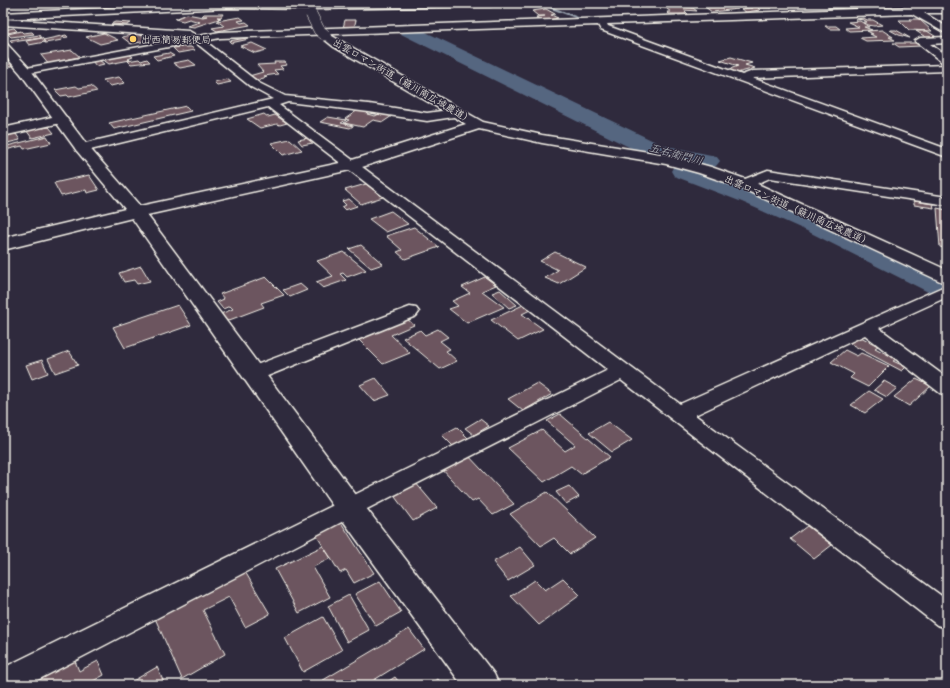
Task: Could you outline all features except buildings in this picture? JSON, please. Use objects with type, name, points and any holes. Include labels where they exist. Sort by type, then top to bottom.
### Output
[{"type":"street","points":[[3,16],[102,12],[211,5],[311,8],[491,3]]},
{"type":"street","points":[[931,3],[945,10]]},
{"type":"street","name":"出雲ロマン街道（簸川南広域農道）","points":[[311,8],[319,30],[338,45],[478,125],[542,139],[667,160],[705,170],[745,184],[947,276]]},
{"type":"street","points":[[912,10],[947,31]]},
{"type":"street","points":[[25,71],[218,36],[600,21],[945,10]]},
{"type":"street","points":[[600,21],[604,28],[947,153]]},
{"type":"street","points":[[3,22],[218,36]]},
{"type":"street","points":[[197,39],[255,85],[284,100]]},
{"type":"street","points":[[947,40],[920,42],[947,61]]},
{"type":"street","points":[[3,46],[25,71],[82,148],[136,212],[349,507],[482,685]]},
{"type":"street","points":[[743,78],[753,74],[947,68]]},
{"type":"street","points":[[82,148],[288,99],[369,108],[427,117],[456,113]]},
{"type":"street","points":[[271,104],[353,164],[622,371],[680,413],[947,616]]},
{"type":"street","points":[[3,132],[61,119]]},
{"type":"street","points":[[3,244],[136,212],[353,164],[478,125]]},
{"type":"street","points":[[745,184],[768,174],[947,201]]},
{"type":"street","points":[[680,413],[947,290]]},
{"type":"street","points":[[253,374],[410,312]]},
{"type":"street","points":[[866,327],[947,388]]},
{"type":"street","points":[[3,683],[349,507],[622,371]]},
{"type":"lane","points":[[4,3],[211,5]]},
{"type":"lane","points":[[3,8],[12,9]]},
{"type":"lane","points":[[31,9],[92,10],[102,12]]},
{"type":"waterway","points":[[548,3],[552,8],[587,21]]},
{"type":"waterway","name":"五右衛門川","points":[[407,30],[655,151],[708,161],[683,171],[784,210],[947,289]]},
{"type":"waterway","points":[[184,35],[205,36]]},
{"type":"place","name":"出西簡易郵便局","points":[[133,39]]}]
